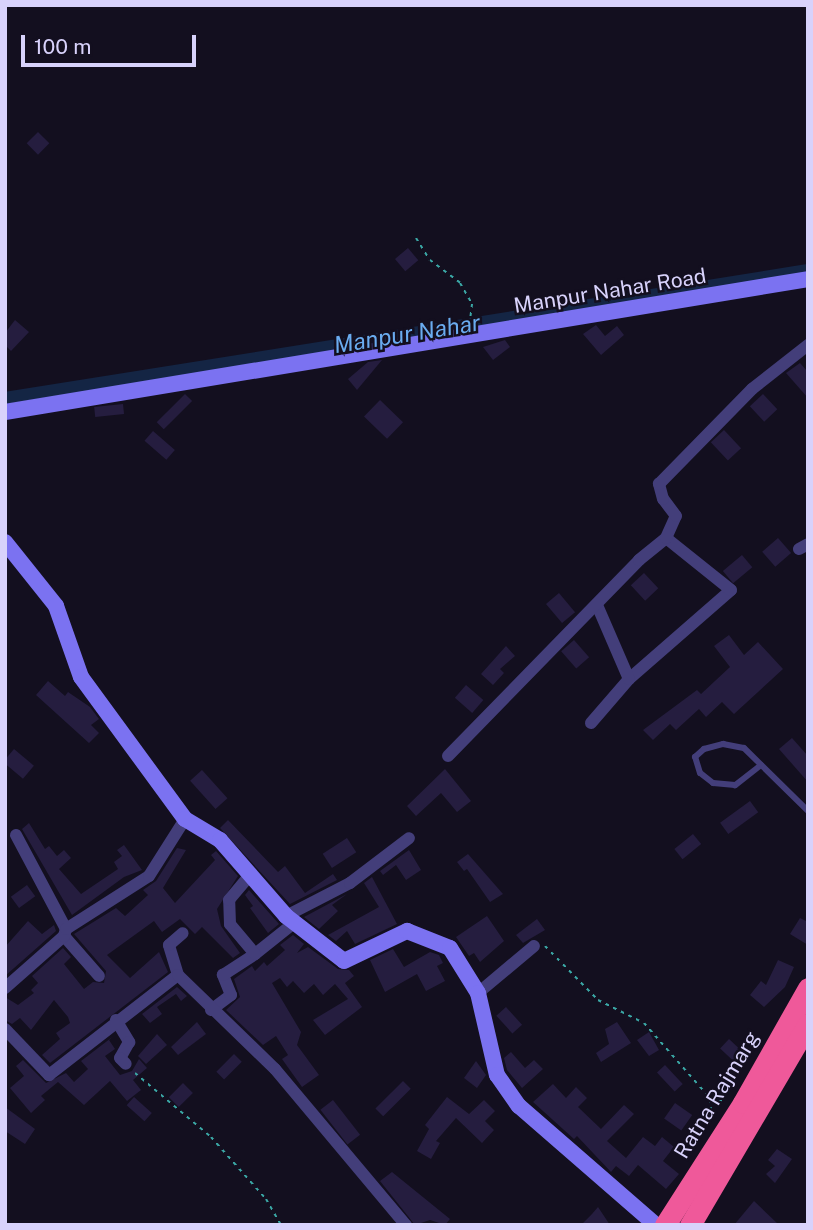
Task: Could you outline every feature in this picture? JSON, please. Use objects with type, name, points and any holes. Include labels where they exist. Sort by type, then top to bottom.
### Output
[{"type":"highway","name":"Ratna Rajmarg","points":[[664,1225],[743,1103],[808,988]]},
{"type":"highway","name":"Ratna Rajmarg","points":[[690,1225],[808,1024]]},
{"type":"street","name":"Manpur Nahar Road","points":[[5,412],[808,279]]},
{"type":"street","points":[[448,756],[666,538],[676,516],[663,499],[659,484],[752,389],[808,345]]},
{"type":"street","points":[[591,723],[629,679],[731,590],[666,538]]},
{"type":"street","points":[[5,542],[57,606],[81,677],[185,819],[220,840],[290,919],[344,961],[408,931],[423,934],[450,948],[478,993],[497,1075],[519,1106],[656,1225]]},
{"type":"street","points":[[597,605],[629,679]]},
{"type":"street","points":[[5,988],[65,932],[149,876],[185,819]]},
{"type":"street","points":[[16,835],[65,932],[99,976]]},
{"type":"street","points":[[211,1010],[231,995],[223,975],[255,954],[290,919],[349,883],[409,838]]},
{"type":"street","points":[[252,873],[229,900],[230,924],[255,954]]},
{"type":"street","points":[[184,933],[169,945],[178,975],[211,1010],[275,1069],[406,1225]]},
{"type":"street","points":[[478,993],[534,946]]},
{"type":"street","points":[[5,1029],[49,1075],[116,1020],[178,975]]},
{"type":"street","points":[[116,1020],[129,1042],[120,1058],[125,1064]]},
{"type":"lane","points":[[761,765],[735,785],[713,783],[700,773],[695,757],[704,749],[723,744],[744,748],[808,811]]},
{"type":"path","points":[[416,237],[430,260],[460,283],[472,304],[469,335]]},
{"type":"path","points":[[534,946],[550,946],[598,1000],[644,1023],[710,1098],[743,1103]]},
{"type":"path","points":[[125,1064],[211,1137],[266,1199],[281,1225]]},
{"type":"building","points":[[38,132],[49,143],[38,155],[27,143]]},
{"type":"building","points":[[408,248],[418,260],[405,271],[395,259]]},
{"type":"building","points":[[15,320],[29,332],[11,351],[5,345],[5,333]]},
{"type":"building","points":[[596,325],[605,336],[617,326],[624,335],[601,355],[583,334]]},
{"type":"building","points":[[505,340],[510,347],[493,360],[483,347]]},
{"type":"building","points":[[382,360],[357,390],[348,379],[368,362]]},
{"type":"building","points":[[800,363],[808,372],[808,398],[786,373]]},
{"type":"building","points":[[185,394],[192,401],[164,429],[157,422]]},
{"type":"building","points":[[763,394],[777,409],[764,422],[750,406]]},
{"type":"building","points":[[380,400],[403,422],[387,439],[364,417]]},
{"type":"building","points":[[123,404],[124,414],[95,417],[94,407]]},
{"type":"building","points":[[724,430],[741,448],[728,461],[711,442]]},
{"type":"building","points":[[153,431],[175,450],[166,460],[144,441]]},
{"type":"building","points":[[778,538],[791,553],[775,567],[762,552]]},
{"type":"building","points":[[742,555],[752,567],[733,583],[723,571]]},
{"type":"building","points":[[644,573],[658,588],[645,601],[631,585]]},
{"type":"building","points":[[559,593],[575,612],[562,623],[546,604]]},
{"type":"building","points":[[729,635],[744,655],[758,642],[783,669],[734,714],[722,702],[706,717],[699,709],[676,730],[670,724],[653,740],[643,730],[697,690],[701,694],[730,667],[714,646]]},
{"type":"building","points":[[574,640],[589,657],[576,669],[561,651]]},
{"type":"building","points":[[506,646],[515,656],[500,669],[504,673],[493,685],[481,674]]},
{"type":"building","points":[[48,681],[65,696],[68,692],[90,707],[99,719],[91,725],[99,733],[89,743],[36,695]]},
{"type":"building","points":[[466,685],[483,700],[472,713],[455,698]]},
{"type":"building","points":[[792,738],[808,756],[808,782],[779,749]]},
{"type":"building","points":[[14,749],[34,766],[23,779],[5,764]]},
{"type":"building","points":[[445,769],[471,801],[457,812],[441,793],[416,816],[407,806]]},
{"type":"building","points":[[202,770],[227,798],[216,809],[190,781]]},
{"type":"building","points":[[750,801],[758,812],[728,834],[720,823]]},
{"type":"building","points":[[228,820],[278,872],[285,866],[305,893],[333,874],[337,880],[290,904],[220,828]]},
{"type":"building","points":[[29,823],[45,849],[49,846],[57,856],[64,850],[71,858],[59,869],[81,894],[118,869],[114,862],[122,856],[117,850],[124,845],[142,870],[124,877],[72,915],[22,829]]},
{"type":"building","points":[[693,834],[701,844],[683,859],[674,849]]},
{"type":"building","points":[[347,838],[356,852],[332,868],[323,854]]},
{"type":"building","points":[[177,848],[186,850],[163,888],[175,903],[215,860],[211,855],[216,851],[238,876],[217,909],[221,926],[240,953],[233,958],[202,927],[195,934],[180,919],[162,932],[154,921],[107,955],[130,978],[159,952],[168,972],[50,1063],[42,1055],[60,1039],[56,1033],[70,1023],[68,1017],[54,1000],[31,1030],[20,1018],[12,1024],[5,1020],[5,997],[18,1005],[34,993],[31,990],[38,983],[32,976],[63,948],[71,957],[64,964],[84,989],[93,982],[104,983],[106,971],[74,934],[116,908],[125,916],[148,895],[143,890],[156,881]]},
{"type":"building","points":[[409,850],[421,870],[406,880],[396,865],[383,875],[380,871]]},
{"type":"building","points":[[468,854],[503,894],[490,902],[467,869],[464,871],[457,862]]},
{"type":"building","points":[[372,877],[397,924],[355,944],[347,931],[336,941],[328,935],[379,907],[364,883]]},
{"type":"building","points":[[27,885],[35,896],[19,908],[11,897]]},
{"type":"building","points":[[249,890],[279,924],[268,933],[250,908],[253,906],[245,895]]},
{"type":"building","points":[[347,894],[332,905],[338,911],[319,929],[304,917]]},
{"type":"building","points":[[487,916],[504,941],[480,962],[474,953],[469,956],[456,937]]},
{"type":"building","points":[[800,918],[808,922],[808,945],[790,934]]},
{"type":"building","points":[[537,919],[545,930],[523,943],[516,935]]},
{"type":"building","points":[[28,921],[42,934],[54,925],[56,931],[5,976],[5,947]]},
{"type":"building","points":[[293,935],[304,944],[297,953],[308,947],[338,969],[349,970],[354,976],[345,983],[362,1007],[325,1035],[313,1020],[348,999],[335,984],[323,995],[314,984],[304,993],[293,981],[287,987],[280,978],[272,983],[301,1032],[297,1045],[319,1075],[302,1087],[282,1059],[288,1055],[276,1036],[263,1045],[226,1010],[240,997],[234,979],[252,966],[255,971],[264,962],[267,966],[285,950],[280,945]]},
{"type":"building","points":[[393,949],[404,967],[430,952],[439,955],[443,963],[437,966],[445,981],[426,991],[417,974],[385,992],[370,960]]},
{"type":"building","points":[[778,960],[794,967],[785,987],[764,1007],[750,995],[761,981],[766,985]]},
{"type":"building","points":[[177,987],[187,996],[181,1001],[176,994],[157,1007],[162,1014],[150,1023],[142,1014]]},
{"type":"building","points":[[506,1007],[522,1025],[512,1034],[496,1016]]},
{"type":"building","points":[[197,1022],[206,1034],[178,1055],[171,1047]]},
{"type":"building","points":[[617,1022],[631,1043],[601,1062],[596,1053],[609,1044],[605,1029]]},
{"type":"building","points":[[649,1032],[659,1050],[649,1056],[637,1040]]},
{"type":"building","points":[[157,1034],[167,1045],[146,1064],[138,1056]]},
{"type":"building","points":[[115,1035],[109,1040],[115,1049],[105,1056],[120,1075],[132,1071],[139,1059],[147,1068],[133,1080],[141,1090],[127,1101],[110,1081],[84,1105],[58,1082],[41,1096],[45,1100],[31,1113],[10,1088],[24,1076],[16,1066],[23,1060],[46,1083],[66,1073],[74,1082],[88,1069],[81,1061]]},
{"type":"building","points":[[729,1039],[746,1055],[737,1064],[720,1049]]},
{"type":"building","points":[[511,1052],[525,1068],[534,1060],[543,1069],[522,1088],[507,1070],[504,1058]]},
{"type":"building","points":[[234,1054],[242,1062],[224,1079],[216,1072]]},
{"type":"building","points":[[476,1061],[486,1075],[477,1088],[464,1078]]},
{"type":"building","points":[[665,1065],[683,1084],[675,1092],[657,1073]]},
{"type":"building","points":[[403,1081],[411,1089],[383,1116],[375,1109]]},
{"type":"building","points":[[183,1083],[193,1093],[179,1107],[169,1097]]},
{"type":"building","points":[[553,1084],[566,1098],[576,1087],[587,1098],[578,1107],[601,1129],[624,1105],[634,1114],[607,1141],[626,1158],[643,1137],[655,1146],[662,1137],[674,1147],[663,1161],[679,1174],[666,1189],[638,1165],[629,1176],[616,1166],[611,1172],[577,1136],[574,1139],[533,1102]]},
{"type":"building","points":[[134,1097],[152,1113],[144,1121],[127,1105]]},
{"type":"building","points":[[447,1097],[469,1114],[484,1100],[495,1111],[485,1121],[494,1130],[482,1143],[456,1118],[436,1141],[440,1143],[431,1159],[417,1151],[429,1129],[425,1125]]},
{"type":"building","points":[[333,1100],[360,1135],[347,1145],[320,1110]]},
{"type":"building","points":[[675,1103],[692,1115],[681,1131],[664,1119]]},
{"type":"building","points":[[5,1107],[35,1129],[25,1144],[5,1131]]},
{"type":"building","points":[[777,1149],[792,1159],[775,1183],[766,1174],[775,1166],[768,1160]]},
{"type":"building","points":[[392,1172],[450,1219],[445,1225],[430,1220],[415,1225],[380,1181]]},
{"type":"building","points":[[754,1201],[779,1225],[734,1225]]},
{"type":"building","points":[[598,1207],[610,1225],[581,1225],[592,1214]]},
{"type":"waterway","name":"Manpur Nahar","points":[[5,398],[808,270]]}]
